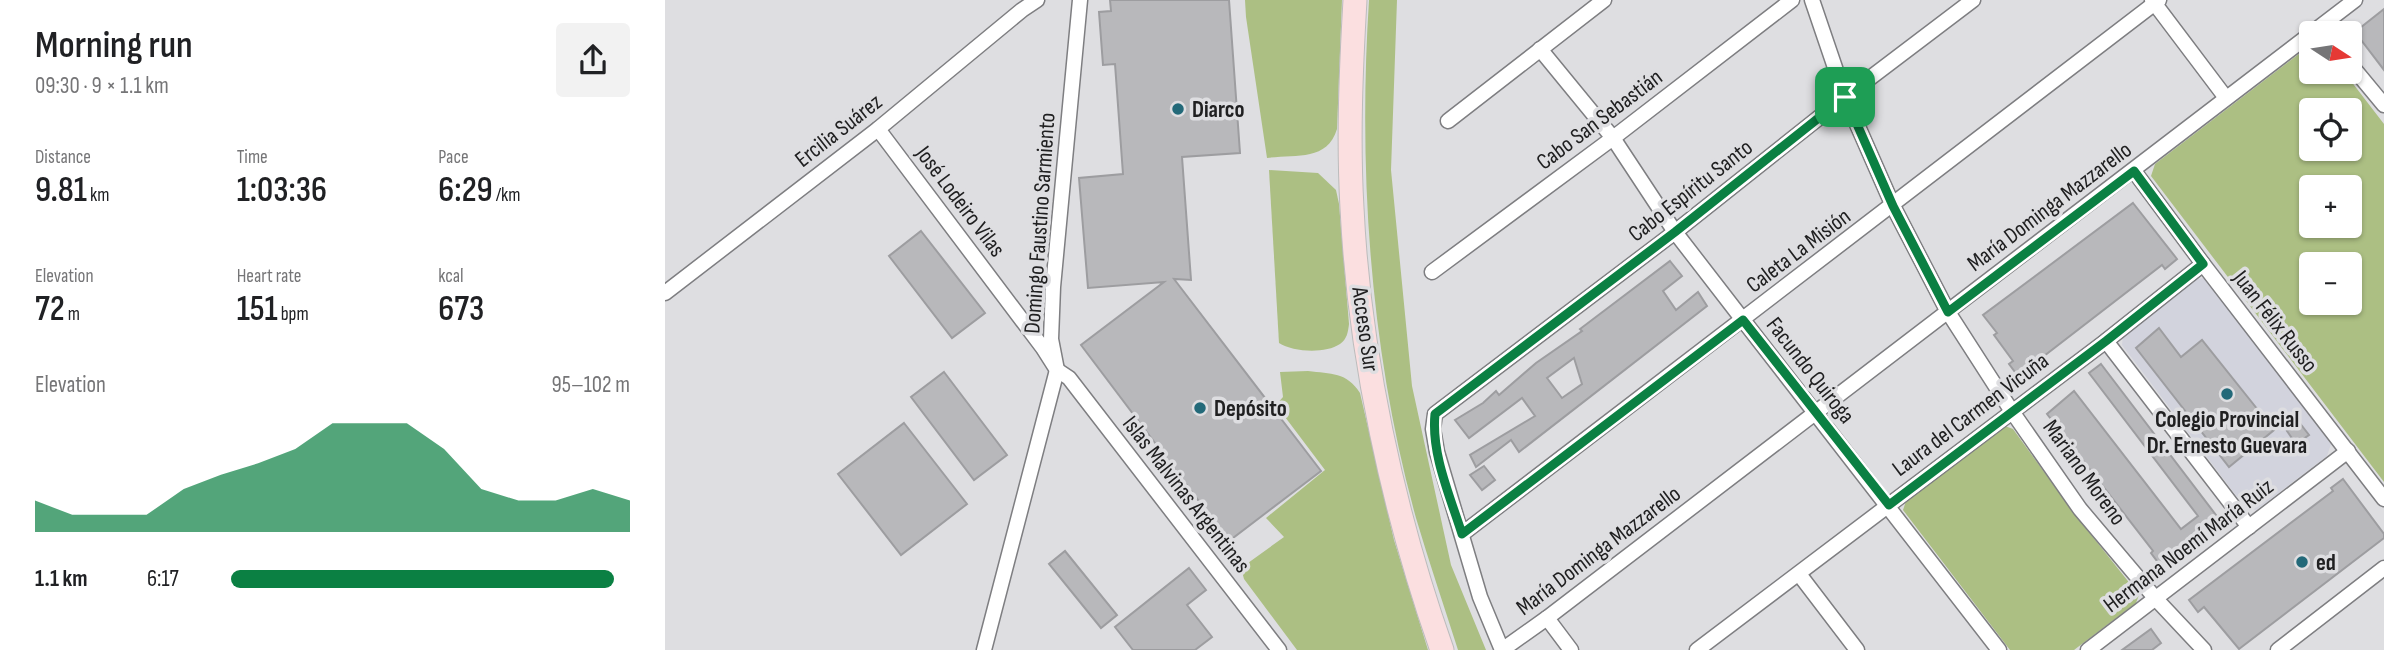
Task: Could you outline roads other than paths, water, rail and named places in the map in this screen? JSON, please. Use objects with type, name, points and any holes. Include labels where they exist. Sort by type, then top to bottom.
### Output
[{"type":"main road","name":"Acceso Sur","points":[[1355,0],[1350,161],[1353,223],[1363,315],[1397,500],[1417,574],[1442,650]]},
{"type":"street","points":[[1010,0],[1022,10]]},
{"type":"street","name":"Ercilia Suárez","points":[[665,293],[878,129],[1037,0]]},
{"type":"street","name":"Domingo Faustino Sarmiento","points":[[984,650],[1057,370],[1051,339],[1053,287],[1080,0]]},
{"type":"street","points":[[1448,121],[1604,0]]},
{"type":"street","name":"Cabo San Sebastián","points":[[1432,272],[1613,138],[1792,0]]},
{"type":"street","name":"Mariano Moreno","points":[[1812,0],[1845,97],[1893,206],[1948,312],[2011,410],[2080,509],[2156,599],[2204,650]]},
{"type":"street","name":"Cabo Espíritu Santo","points":[[1462,534],[1437,452],[1433,429],[1435,414],[1675,232],[1973,0]]},
{"type":"street","name":"María Dominga Mazzarello","points":[[2332,21],[2355,0]]},
{"type":"street","points":[[2155,1],[2226,98]]},
{"type":"street","name":"Caleta La Misión","points":[[1462,534],[1893,206],[2155,1]]},
{"type":"street","name":"María Dominga Mazzarello","points":[[1502,650],[2134,171],[2226,98],[2299,46]]},
{"type":"street","name":"Facundo Quiroga","points":[[1540,49],[1613,138],[1675,232],[2000,650]]},
{"type":"street","points":[[2363,80],[2384,105]]},
{"type":"street","name":"José Lodeiro Vilas","points":[[878,129],[1057,370]]},
{"type":"street","name":"Juan Félix Russo","points":[[2134,171],[2384,499]]},
{"type":"street","name":"Laura del Carmen Vicuña","points":[[1706,647],[2203,264]]},
{"type":"street","points":[[2106,341],[2249,527]]},
{"type":"street","name":"Islas Malvinas Argentinas","points":[[1057,370],[1069,378],[1279,650]]},
{"type":"street","name":"Hermana Noemí María Ruiz","points":[[2088,650],[2348,451]]},
{"type":"street","points":[[1462,534],[1480,597],[1502,650]]},
{"type":"street","points":[[2278,650],[2384,568]]},
{"type":"street","points":[[1799,574],[1857,650]]},
{"type":"street","points":[[1547,618],[1571,650]]},
{"type":"place","name":"Diarco","points":[[1178,109]]},
{"type":"place","name":"Colegio Provincial Dr. Ernesto Guevara","points":[[2227,394]]},
{"type":"place","name":"Depósito","points":[[1200,408]]},
{"type":"place","name":"ed","points":[[2302,562]]}]
